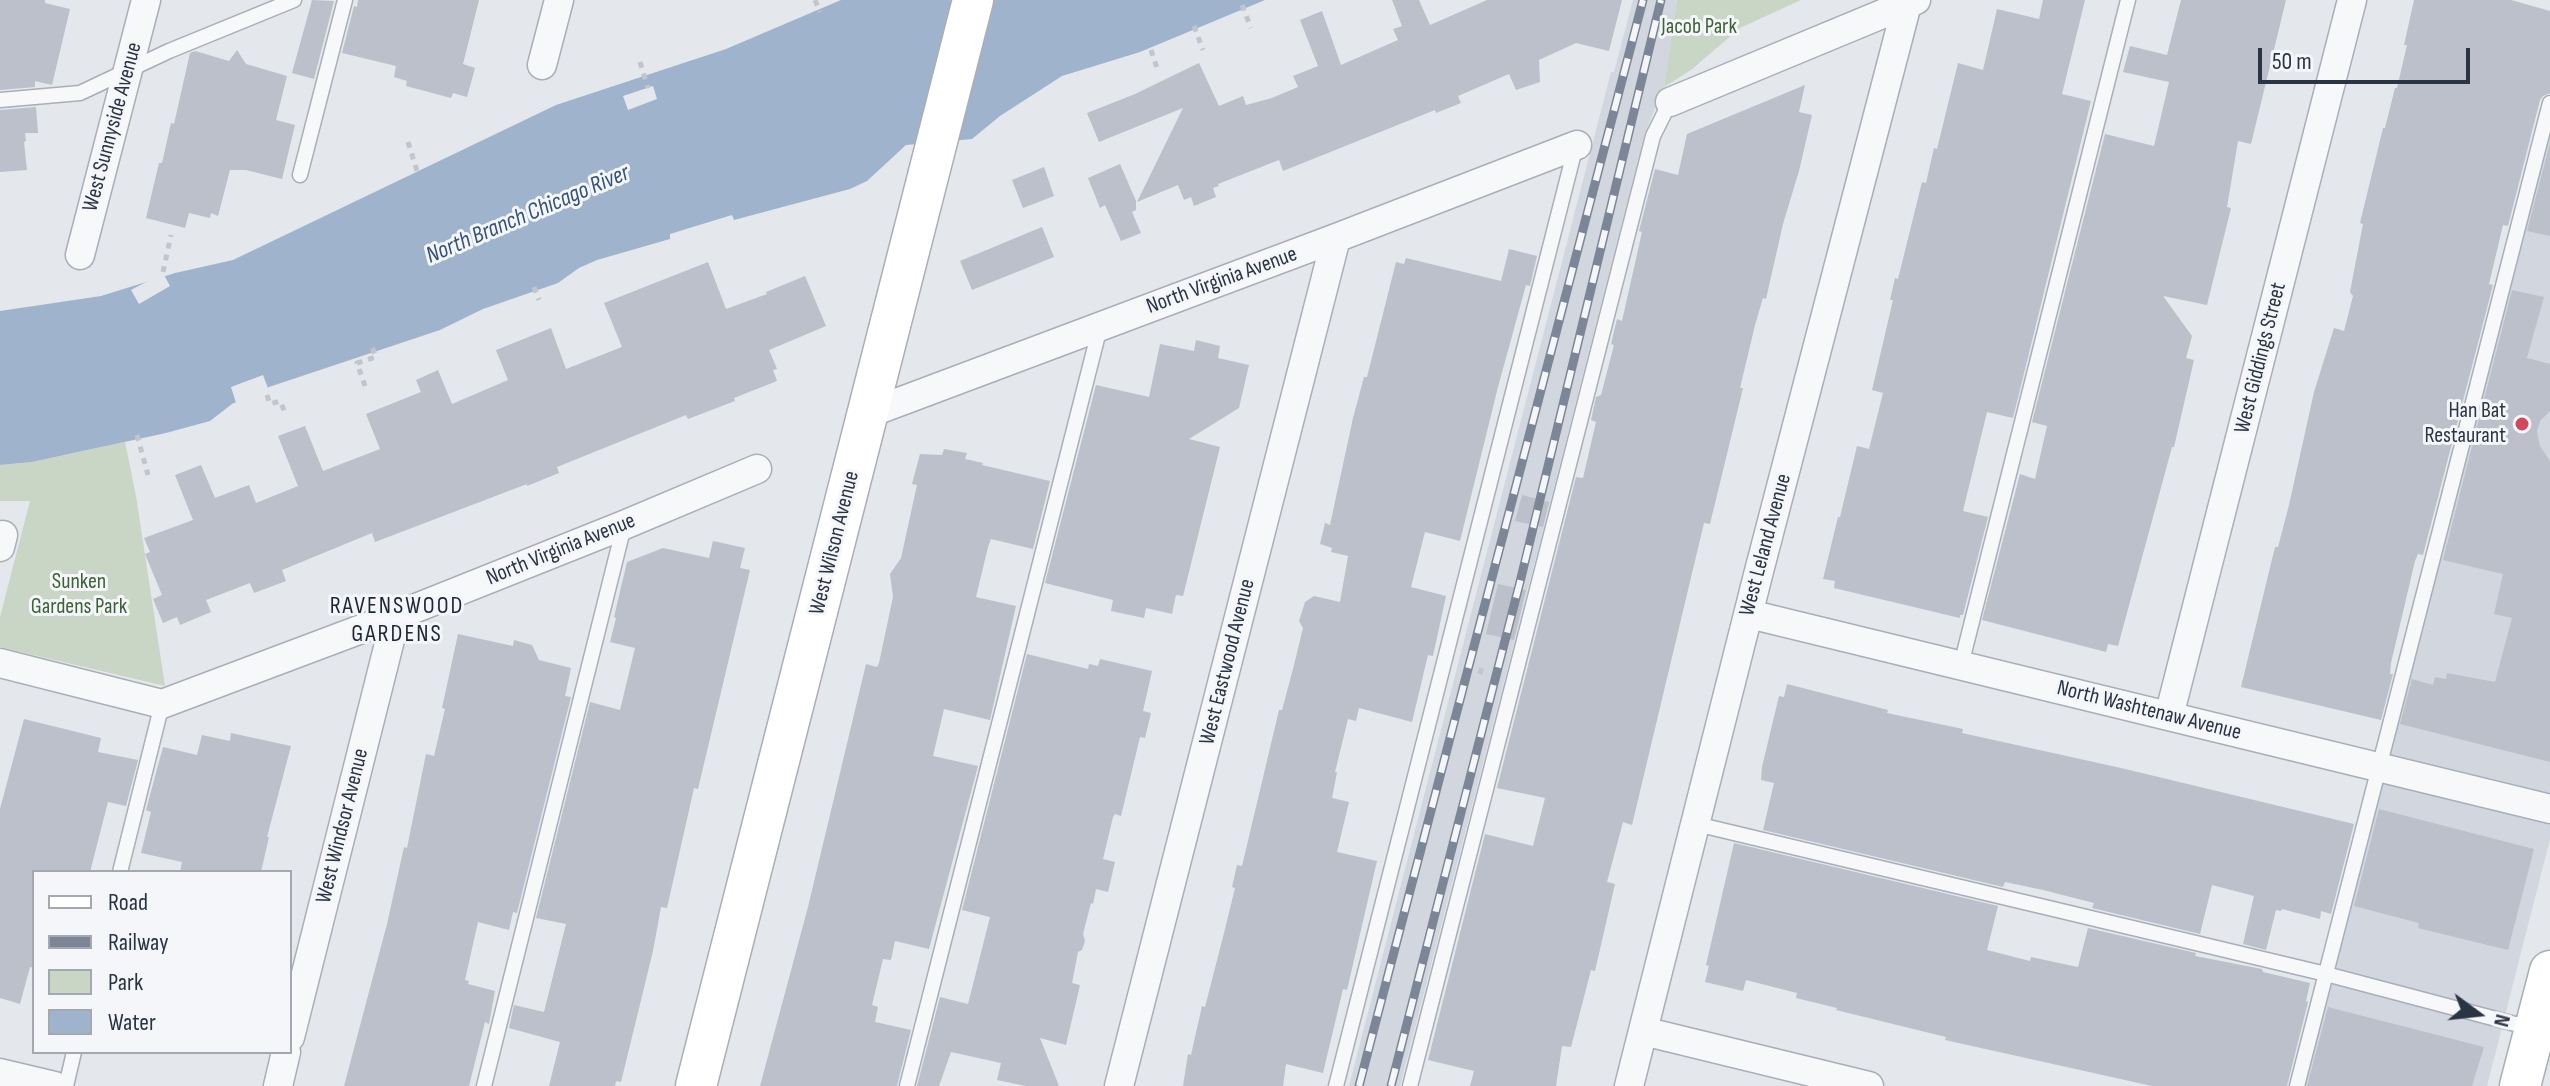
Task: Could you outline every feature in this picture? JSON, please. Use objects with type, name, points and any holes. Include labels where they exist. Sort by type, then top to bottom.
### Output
[{"type":"street","name":"West Sunnyside Avenue","points":[[80,255],[146,0]]},
{"type":"street","points":[[542,65],[559,0]]},
{"type":"street","name":"West Wilson Avenue","points":[[696,1086],[973,0]]},
{"type":"street","name":"West Giddings Street","points":[[2169,716],[2352,0]]},
{"type":"street","points":[[1670,102],[1912,2]]},
{"type":"street","name":"West Leland Avenue","points":[[1629,1086],[1749,614],[1912,2]]},
{"type":"street","name":"North Virginia Avenue","points":[[867,414],[1577,145]]},
{"type":"street","name":"West Eastwood Avenue","points":[[1119,1086],[1336,238]]},
{"type":"street","name":"North Virginia Avenue","points":[[162,704],[396,616],[757,469]]},
{"type":"street","name":"North Washtenaw Avenue","points":[[1749,614],[2550,809]]},
{"type":"street","name":"West Windsor Avenue","points":[[292,1029],[396,616]]},
{"type":"street","points":[[0,663],[162,704]]},
{"type":"street","points":[[2520,1086],[2550,971]]},
{"type":"street","points":[[1643,1031],[1869,1086]]},
{"type":"street","points":[[278,1086],[286,1054]]},
{"type":"street","points":[[0,1073],[55,1086]]},
{"type":"lane","points":[[0,100],[80,93],[294,0]]},
{"type":"lane","points":[[300,175],[345,0]]},
{"type":"lane","points":[[1961,665],[2128,0]]},
{"type":"lane","points":[[1410,1086],[1653,136],[1670,102]]},
{"type":"lane","points":[[2297,1086],[2550,103]]},
{"type":"lane","points":[[1336,1086],[1577,145]]},
{"type":"lane","points":[[907,1086],[1101,326]]},
{"type":"lane","points":[[484,1086],[624,525]]},
{"type":"lane","points":[[120,870],[162,704]]},
{"type":"lane","points":[[1696,824],[2326,974],[2535,1029]]},
{"type":"lane","points":[[66,1086],[74,1054]]},
{"type":"path","points":[[815,0],[820,12]]},
{"type":"path","points":[[1242,5],[1251,28]]},
{"type":"path","points":[[1194,26],[1203,50]]},
{"type":"path","points":[[1151,50],[1157,68]]},
{"type":"path","points":[[640,62],[648,88]]},
{"type":"path","points":[[408,142],[418,174]]},
{"type":"path","points":[[163,272],[171,235]]},
{"type":"path","points":[[534,287],[539,300]]},
{"type":"path","points":[[365,386],[357,363],[376,357],[372,347]]},
{"type":"path","points":[[267,395],[270,404],[280,401],[285,412]]},
{"type":"path","points":[[137,435],[148,475]]},
{"type":"path","points":[[1480,674],[1483,663]]},
{"type":"shaded area","points":[[1633,0],[1677,0],[1664,87],[1645,133],[1400,1086],[1349,1086],[1611,72],[1614,72]]},
{"type":"shaded area","points":[[2550,122],[2550,839],[2487,1086],[2302,1086]]},
{"type":"green space","name":"Jacob Park","points":[[1677,0],[1801,0],[1740,28],[1691,70],[1664,87]]},
{"type":"green space","name":"Sunken Gardens Park","points":[[125,442],[165,686],[0,647],[0,617],[30,501],[0,501],[0,465],[32,462]]},
{"type":"water","name":"North Branch Chicago River","points":[[841,0],[1265,0],[1140,52],[1062,76],[1000,116],[972,139],[906,145],[867,181],[850,189],[734,220],[732,215],[670,234],[670,239],[597,260],[558,283],[483,309],[440,330],[269,387],[232,404],[210,421],[32,462],[0,465],[0,311],[101,296],[175,273],[233,260],[556,105],[726,49]]},
{"type":"pier","points":[[653,86],[657,99],[628,110],[623,96]]},
{"type":"pier","points":[[163,273],[170,286],[139,304],[131,290]]},
{"type":"pier","points":[[263,375],[269,391],[237,406],[231,387]]},
{"type":"building","points":[[0,0],[45,0],[45,3],[70,9],[52,85],[35,81],[35,87],[0,90]]},
{"type":"building","points":[[312,0],[334,1],[314,79],[292,73]]},
{"type":"building","points":[[358,0],[479,0],[463,64],[475,68],[467,97],[453,93],[451,98],[406,86],[407,81],[394,77],[396,66],[342,53]]},
{"type":"building","points":[[1392,0],[1419,0],[1430,25],[1487,0],[1622,0],[1609,51],[1576,43],[1539,60],[1540,82],[1516,90],[1509,74],[1458,96],[1461,103],[1436,113],[1435,110],[1283,171],[1279,160],[1218,184],[1213,188],[1216,197],[1194,206],[1191,197],[1184,200],[1178,185],[1137,202],[1183,108],[1099,142],[1087,113],[1199,63],[1219,106],[1243,96],[1246,105],[1298,87],[1293,76],[1318,66],[1300,20],[1322,11],[1341,65],[1398,40],[1393,29],[1402,26]]},
{"type":"building","points":[[2043,0],[2085,0],[2062,94],[2091,101],[2013,418],[1987,412],[1963,511],[1988,517],[1963,615],[1960,618],[1834,588],[1835,581],[1823,579],[1857,446],[1869,449],[1883,393],[1872,390],[1893,300],[1890,300],[1895,278],[1898,279],[1922,182],[1926,183],[1934,148],[1937,149],[1958,63],[1983,70],[1997,9],[2039,19]]},
{"type":"building","points":[[2181,0],[2286,0],[2251,144],[2238,141],[2227,207],[2231,208],[2207,305],[2163,296],[2192,336],[2186,358],[2194,360],[2174,447],[2118,646],[2108,644],[2106,652],[1982,620],[2020,474],[2035,479],[2047,426],[2032,422],[2105,134],[2154,146],[2169,82],[2123,72],[2130,46],[2167,55]]},
{"type":"building","points":[[2414,0],[2511,0],[2550,11],[2550,93],[2540,100],[2508,226],[2503,225],[2489,284],[2493,285],[2423,555],[2418,554],[2415,561],[2381,720],[2241,687],[2275,547],[2278,547],[2289,505],[2314,392],[2334,328],[2344,331],[2353,296],[2350,292],[2363,224],[2360,223],[2383,128],[2397,88]]},
{"type":"building","points":[[237,50],[246,64],[287,76],[276,120],[295,125],[282,179],[246,170],[230,170],[218,216],[211,213],[210,218],[189,213],[185,228],[146,218],[159,163],[162,163],[171,123],[174,124],[190,53],[195,51],[229,61]]},
{"type":"building","points":[[1805,85],[1799,112],[1812,115],[1799,171],[1766,299],[1763,298],[1755,325],[1710,524],[1704,523],[1632,825],[1623,822],[1607,882],[1615,884],[1595,971],[1591,970],[1571,1047],[1562,1046],[1556,1086],[1470,1086],[1474,1071],[1428,1060],[1485,834],[1533,846],[1545,798],[1497,788],[1576,477],[1583,478],[1596,422],[1591,420],[1596,397],[1601,395],[1614,345],[1611,344],[1617,319],[1622,321],[1642,232],[1639,231],[1655,169],[1678,175],[1687,134]]},
{"type":"building","points":[[36,107],[38,133],[25,133],[27,170],[0,172],[0,110]]},
{"type":"building","points":[[2550,143],[2550,236],[2527,231]]},
{"type":"building","points":[[1120,164],[1136,201],[1136,210],[1132,212],[1141,233],[1121,241],[1105,205],[1100,208],[1088,178]]},
{"type":"building","points":[[1044,167],[1054,196],[1023,208],[1012,180]]},
{"type":"building","points":[[1042,227],[1054,257],[972,290],[960,261]]},
{"type":"building","points":[[1509,249],[1537,256],[1498,387],[1460,541],[1425,532],[1411,587],[1446,596],[1433,656],[1428,655],[1412,722],[1359,708],[1356,721],[1348,719],[1335,772],[1332,798],[1349,802],[1337,852],[1377,861],[1347,990],[1343,989],[1323,1073],[1286,1064],[1283,1086],[1183,1086],[1188,1054],[1191,1055],[1202,1006],[1205,1007],[1235,888],[1232,887],[1237,865],[1242,866],[1279,710],[1282,710],[1293,669],[1303,628],[1299,621],[1305,602],[1314,596],[1340,602],[1348,556],[1331,552],[1332,548],[1320,544],[1325,523],[1330,525],[1353,418],[1364,377],[1367,377],[1396,262],[1404,264],[1406,258],[1501,281]]},
{"type":"building","points":[[708,262],[726,309],[805,276],[826,326],[769,350],[777,369],[773,370],[777,381],[734,398],[735,401],[688,419],[686,415],[557,467],[559,473],[527,486],[375,542],[372,533],[282,570],[286,581],[254,593],[250,583],[206,600],[211,612],[180,625],[177,617],[163,623],[153,599],[162,595],[145,554],[150,552],[144,538],[193,520],[175,475],[201,465],[215,498],[249,485],[256,503],[298,486],[278,436],[305,426],[323,471],[380,449],[366,414],[421,392],[416,380],[438,370],[452,404],[508,380],[496,350],[551,328],[566,369],[622,347],[604,303]]},
{"type":"building","points":[[2512,290],[2544,297],[2527,358],[2550,364],[2550,411],[2540,421],[2537,432],[2540,446],[2550,461],[2550,762],[2400,724],[2412,679],[2433,685],[2435,677],[2446,679],[2447,673],[2495,682],[2512,618],[2494,614],[2503,574],[2443,560]]},
{"type":"building","points":[[1196,340],[1220,346],[1218,358],[1249,365],[1239,408],[1189,439],[1220,447],[1183,596],[1176,595],[1172,614],[1146,608],[1144,618],[1111,611],[1113,600],[1045,583],[1096,385],[1149,397],[1160,344],[1194,351]]},
{"type":"building","points":[[944,449],[967,453],[965,459],[982,465],[1050,481],[1033,549],[991,539],[988,547],[976,597],[1016,606],[990,720],[944,709],[933,756],[978,766],[929,949],[895,941],[891,960],[883,959],[872,1005],[878,1007],[875,1022],[911,1030],[897,1086],[760,1086],[808,907],[866,664],[877,667],[879,663],[893,597],[890,574],[901,558],[917,485],[912,484],[920,454],[942,455]]},
{"type":"building","points":[[1522,495],[1549,502],[1543,527],[1515,521]]},
{"type":"building","points":[[713,541],[745,548],[740,568],[750,570],[667,908],[661,907],[621,1082],[616,1081],[615,1086],[549,1086],[560,1042],[509,1028],[514,1005],[544,1012],[566,924],[536,918],[590,702],[620,710],[635,648],[610,642],[627,562],[663,548],[709,558]]},
{"type":"building","points":[[1498,584],[1526,590],[1514,640],[1486,634]]},
{"type":"building","points":[[458,634],[513,646],[514,640],[532,645],[539,660],[571,668],[565,696],[571,697],[517,913],[513,912],[509,930],[478,922],[465,980],[469,981],[468,984],[495,991],[489,1024],[485,1022],[469,1086],[344,1086],[404,847],[407,848],[426,754],[434,756]]},
{"type":"building","points":[[1027,654],[1088,669],[1089,664],[1098,666],[1100,659],[1152,671],[1143,711],[1151,713],[1145,738],[1140,737],[1121,816],[1115,814],[1113,817],[1103,859],[1115,862],[1108,892],[1096,889],[1083,934],[1085,941],[1078,952],[1072,983],[1080,985],[1066,1045],[1040,1038],[1059,1086],[1026,1086],[997,1080],[1001,1063],[951,1052],[939,1086],[917,1086],[940,997],[968,1004],[990,917],[962,910]]},
{"type":"building","points":[[1787,684],[1888,710],[1887,713],[1963,729],[1962,733],[2354,824],[2331,914],[2321,911],[2320,919],[2276,910],[2266,950],[2243,944],[2254,896],[2212,885],[2200,934],[2092,908],[2094,903],[2043,890],[2005,882],[2003,887],[1763,830],[1774,783],[1761,780],[1762,767],[1779,696],[1784,697]]},
{"type":"building","points":[[24,719],[101,738],[98,752],[138,760],[126,806],[108,802],[91,870],[32,870],[32,968],[20,1004],[0,998],[0,809]]},
{"type":"building","points":[[231,733],[291,746],[261,870],[180,870],[182,862],[141,853],[151,812],[146,810],[163,747],[197,755],[202,735],[230,741]]},
{"type":"building","points":[[2379,809],[2534,849],[2508,950],[2418,928],[2419,923],[2354,906]]},
{"type":"building","points":[[1734,843],[1998,906],[1987,950],[2030,961],[2031,957],[2078,967],[2088,928],[2310,983],[2287,1086],[2152,1086],[1945,1040],[1946,1037],[1836,1010],[1796,998],[1797,993],[1746,980],[1743,991],[1705,982],[1709,966],[1706,965]]},
{"type":"building","points":[[2328,1007],[2484,1047],[2472,1086],[2307,1086]]},
{"type":"railway","points":[[1359,1086],[1643,0]]},
{"type":"railway","points":[[1391,1086],[1520,582],[1661,0]]},
{"type":"place","name":"Han Bat Restaurant","points":[[2522,424]]},
{"type":"district","name":"RAVENSWOOD GARDENS","points":[[397,621]]}]
